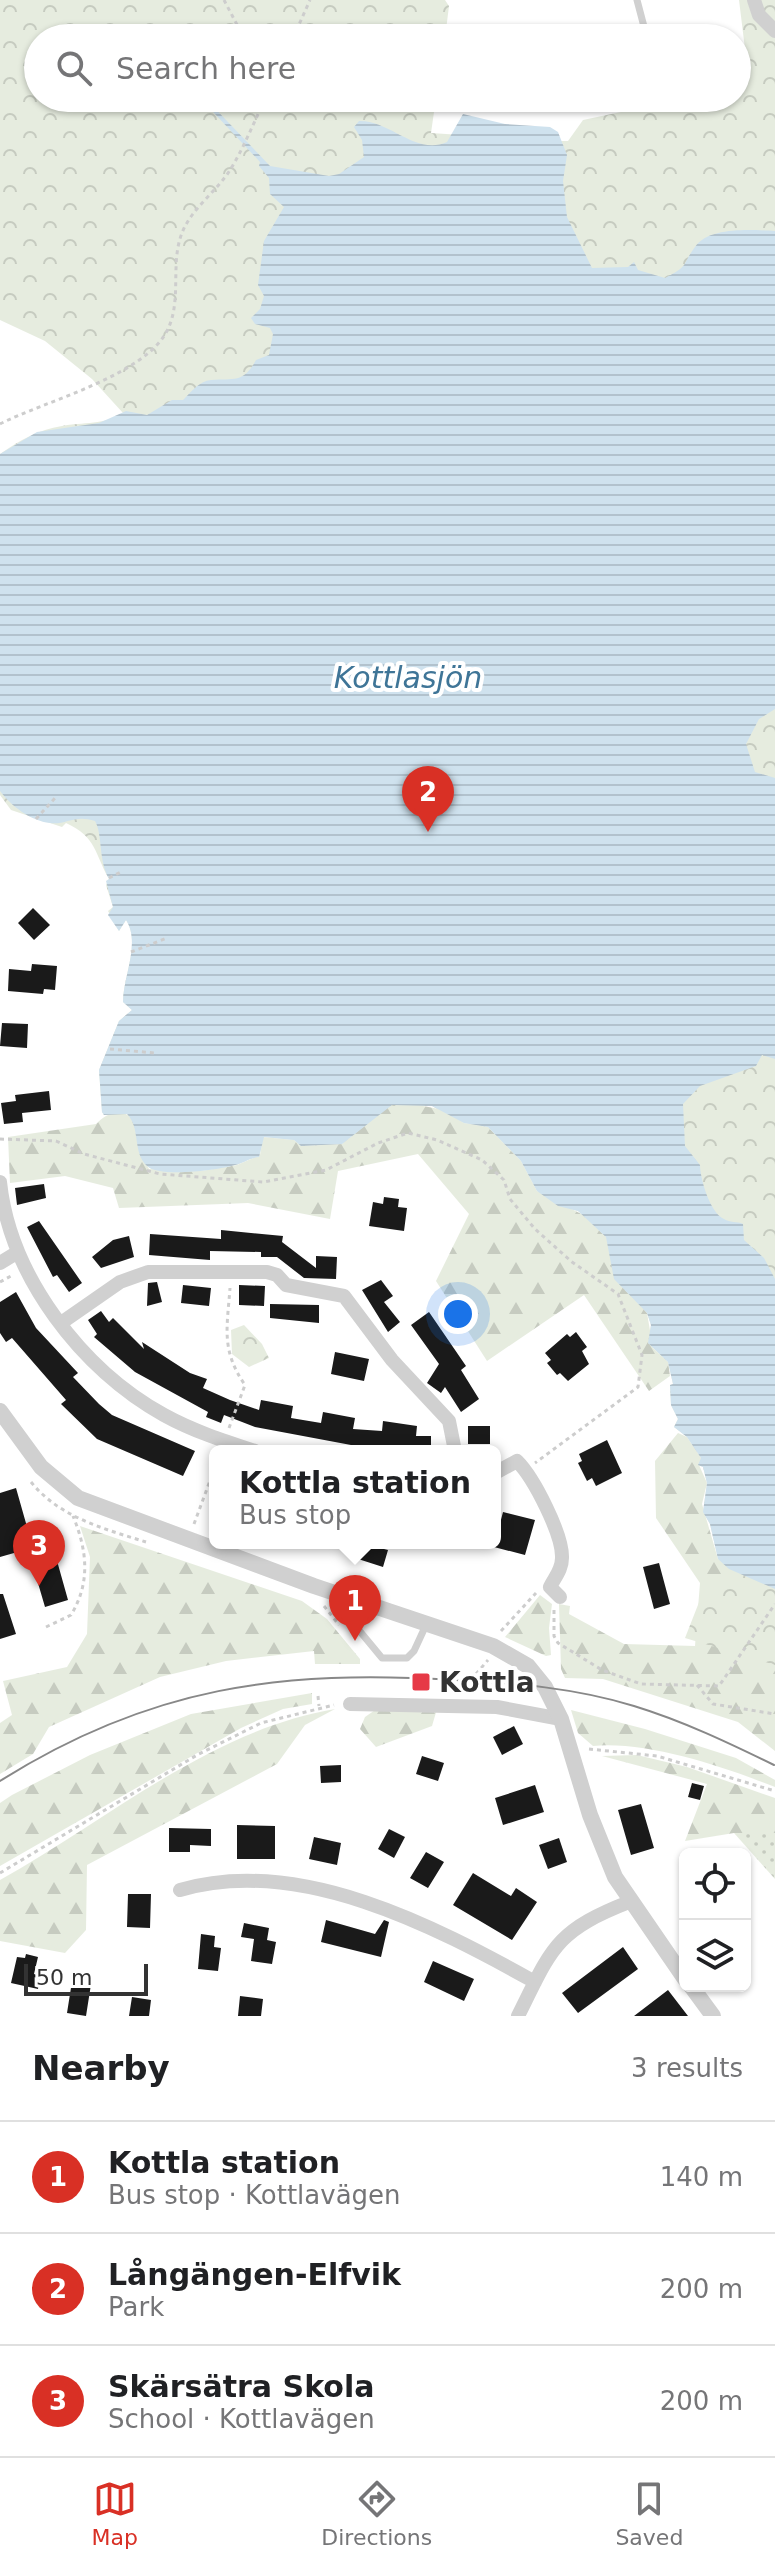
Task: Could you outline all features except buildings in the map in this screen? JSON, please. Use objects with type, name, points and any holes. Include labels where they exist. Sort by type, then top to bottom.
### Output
[{"type":"street","points":[[754,0],[759,15],[775,31]]},
{"type":"street","points":[[0,1182],[5,1218],[18,1252],[61,1323],[86,1354],[128,1391],[162,1414],[236,1445]]},
{"type":"street","points":[[0,1263],[18,1252]]},
{"type":"street","points":[[61,1323],[132,1276],[148,1272],[267,1272],[277,1275],[286,1285],[344,1296],[392,1360],[449,1421],[454,1445]]},
{"type":"street","points":[[0,1411],[41,1467],[78,1498],[209,1546]]},
{"type":"street","points":[[501,1470],[517,1461],[525,1469],[561,1542],[561,1567],[555,1591]]},
{"type":"street","points":[[216,1549],[493,1646],[528,1666],[545,1687],[561,1719],[600,1844],[629,1902],[679,1971]]},
{"type":"street","points":[[350,1704],[497,1707],[561,1719]]},
{"type":"street","points":[[180,1890],[208,1882],[270,1881],[339,1896],[414,1920],[535,1982]]},
{"type":"street","points":[[518,2016],[535,1982],[568,1931],[588,1918],[629,1902]]},
{"type":"street","points":[[695,1992],[713,2016]]},
{"type":"lane","points":[[637,0],[643,24]]},
{"type":"lane","points":[[339,1594],[353,1623],[382,1658],[407,1658],[414,1651],[427,1622]]},
{"type":"path","points":[[224,0],[237,24]]},
{"type":"path","points":[[299,24],[310,0]]},
{"type":"path","points":[[0,424],[24,411],[92,387],[152,351],[168,330],[174,307],[176,255],[182,230],[230,170],[259,112]]},
{"type":"path","points":[[36,819],[55,798]]},
{"type":"path","points":[[109,878],[123,871]]},
{"type":"path","points":[[131,952],[167,938]]},
{"type":"path","points":[[110,1049],[155,1053]]},
{"type":"path","points":[[0,1139],[56,1141],[84,1154],[160,1174],[263,1182],[326,1170],[378,1143],[408,1133],[437,1140],[482,1160],[504,1180],[510,1199],[535,1229],[572,1262],[618,1294],[642,1355],[638,1387],[525,1469]]},
{"type":"path","points":[[224,1441],[245,1385],[230,1364],[226,1346],[231,1272]]},
{"type":"path","points":[[189,1539],[209,1484]]},
{"type":"path","points":[[46,1627],[71,1615],[84,1583],[85,1547],[73,1516]]},
{"type":"path","points":[[476,1674],[496,1637],[540,1588],[555,1591],[554,1636],[582,1660],[641,1684],[719,1686],[775,1604]]},
{"type":"path","points":[[697,1685],[713,1704],[775,1714]]},
{"type":"path","points":[[318,1696],[319,1706]]},
{"type":"path","points":[[0,1873],[197,1755],[261,1723],[319,1706],[350,1704]]},
{"type":"path","points":[[574,1754],[589,1749],[630,1751],[694,1765],[775,1791]]},
{"type":"green space","name":"Kottlasjön","points":[[0,0],[445,0],[449,6],[447,24],[24,24],[24,112],[434,112],[431,133],[568,141],[583,120],[621,112],[751,112],[751,24],[742,24],[739,0],[775,0],[775,1665],[685,1638],[705,1587],[730,1570],[718,1559],[710,1524],[703,1512],[707,1483],[703,1467],[698,1465],[701,1458],[687,1437],[674,1427],[678,1419],[671,1405],[670,1385],[673,1384],[668,1362],[648,1343],[651,1325],[647,1313],[614,1279],[604,1244],[606,1237],[578,1211],[558,1206],[537,1191],[521,1161],[488,1127],[464,1123],[432,1106],[389,1106],[342,1144],[301,1146],[294,1140],[264,1137],[259,1157],[203,1171],[163,1172],[147,1166],[143,1160],[134,1126],[127,1113],[104,1115],[102,1112],[99,1070],[119,1021],[132,1010],[123,1002],[132,939],[126,920],[119,931],[108,911],[113,907],[106,885],[109,879],[94,847],[84,834],[66,823],[62,827],[11,810],[0,795],[0,454],[45,430],[102,421],[123,413],[92,379],[45,341],[0,320]]},
{"type":"green space","points":[[418,1105],[444,1110],[464,1123],[488,1127],[521,1161],[537,1191],[589,1218],[606,1237],[610,1264],[647,1313],[653,1348],[668,1362],[670,1376],[649,1391],[584,1295],[487,1361],[436,1281],[469,1214],[418,1154],[338,1171],[330,1219],[248,1203],[119,1208],[113,1188],[65,1176],[10,1183],[8,1137],[96,1124],[104,1117],[119,1112],[133,1119],[139,1150],[149,1169],[201,1171],[237,1165],[260,1155],[263,1137],[294,1140],[301,1146],[342,1144],[388,1106]]},
{"type":"green space","points":[[244,1325],[262,1344],[269,1358],[249,1367],[232,1354],[231,1330]]},
{"type":"green space","points":[[678,1433],[687,1437],[701,1458],[699,1465],[707,1483],[702,1504],[718,1559],[775,1589],[775,1751],[738,1722],[603,1679],[565,1678],[561,1669],[559,1604],[570,1606],[569,1614],[624,1644],[695,1646],[700,1583],[656,1518],[655,1461]]},
{"type":"green space","points":[[80,1526],[302,1601],[327,1619],[360,1659],[360,1664],[315,1664],[314,1651],[226,1661],[160,1677],[49,1727],[33,1754],[0,1774],[0,1723],[12,1715],[3,1681],[67,1667],[87,1634],[90,1557]]},
{"type":"green space","points":[[540,1595],[552,1604],[549,1628],[551,1655],[546,1656],[505,1637]]},
{"type":"green space","points":[[312,1693],[312,1704],[283,1709],[241,1728],[0,1866],[0,1803],[12,1795],[90,1755],[191,1714]]},
{"type":"green space","points":[[378,1708],[437,1709],[432,1726],[376,1747],[360,1729],[365,1717]]},
{"type":"green space","points":[[335,1709],[305,1725],[277,1764],[87,1865],[86,1930],[65,1953],[0,1941],[0,1880],[203,1757],[245,1736],[289,1720]]},
{"type":"green space","points":[[571,1710],[645,1729],[736,1758],[775,1780],[775,1787],[733,1771],[661,1752],[637,1747],[593,1746],[578,1733]]},
{"type":"green space","points":[[637,1755],[687,1767],[775,1798],[775,1833],[734,1833],[685,1841],[707,1784],[602,1756]]},
{"type":"green space","points":[[734,1833],[775,1833],[775,1879],[751,1852],[751,1848],[747,1848]]},
{"type":"water","name":"Kottlasjön","points":[[213,112],[218,112],[270,166],[329,176],[339,174],[364,157],[362,140],[354,127],[359,121],[381,126],[414,141],[436,145],[447,142],[463,114],[505,124],[550,127],[558,132],[567,155],[563,181],[567,217],[592,268],[628,267],[634,262],[638,270],[665,278],[682,267],[695,247],[710,236],[732,231],[775,231],[775,709],[759,719],[746,744],[755,772],[775,778],[775,1059],[762,1055],[756,1066],[700,1086],[683,1104],[685,1146],[700,1165],[710,1203],[724,1219],[743,1224],[744,1240],[764,1258],[775,1279],[775,1589],[729,1569],[718,1559],[710,1524],[703,1512],[707,1483],[703,1467],[698,1465],[701,1458],[687,1437],[674,1427],[678,1419],[671,1405],[670,1385],[673,1384],[668,1362],[648,1343],[651,1325],[647,1313],[614,1279],[606,1237],[578,1211],[558,1206],[537,1191],[521,1161],[488,1127],[464,1123],[432,1106],[392,1105],[342,1144],[301,1146],[294,1140],[264,1137],[259,1157],[203,1171],[164,1172],[154,1170],[142,1160],[134,1126],[127,1114],[104,1115],[102,1112],[99,1070],[119,1021],[132,1010],[123,1002],[132,939],[126,920],[119,931],[108,915],[113,907],[95,821],[43,822],[22,812],[0,791],[0,454],[37,432],[99,423],[126,411],[147,415],[172,400],[183,400],[203,382],[242,376],[256,360],[269,355],[273,334],[270,328],[255,324],[251,318],[260,309],[264,296],[258,285],[264,241],[284,207],[270,194],[269,178],[259,166],[260,162]]},
{"type":"tram line","points":[[0,1781],[55,1749],[110,1724],[164,1705],[218,1691],[274,1682],[331,1678],[477,1681],[545,1687],[590,1695],[670,1718],[774,1765]]},
{"type":"place","name":"Långängen-Elfvik","points":[[428,832]]},
{"type":"place","name":"Skärsätra Skola","points":[[39,1586]]},
{"type":"place","name":"Kottla station","points":[[355,1641]]},
{"type":"place","name":"Kottla","points":[[421,1682]]}]
